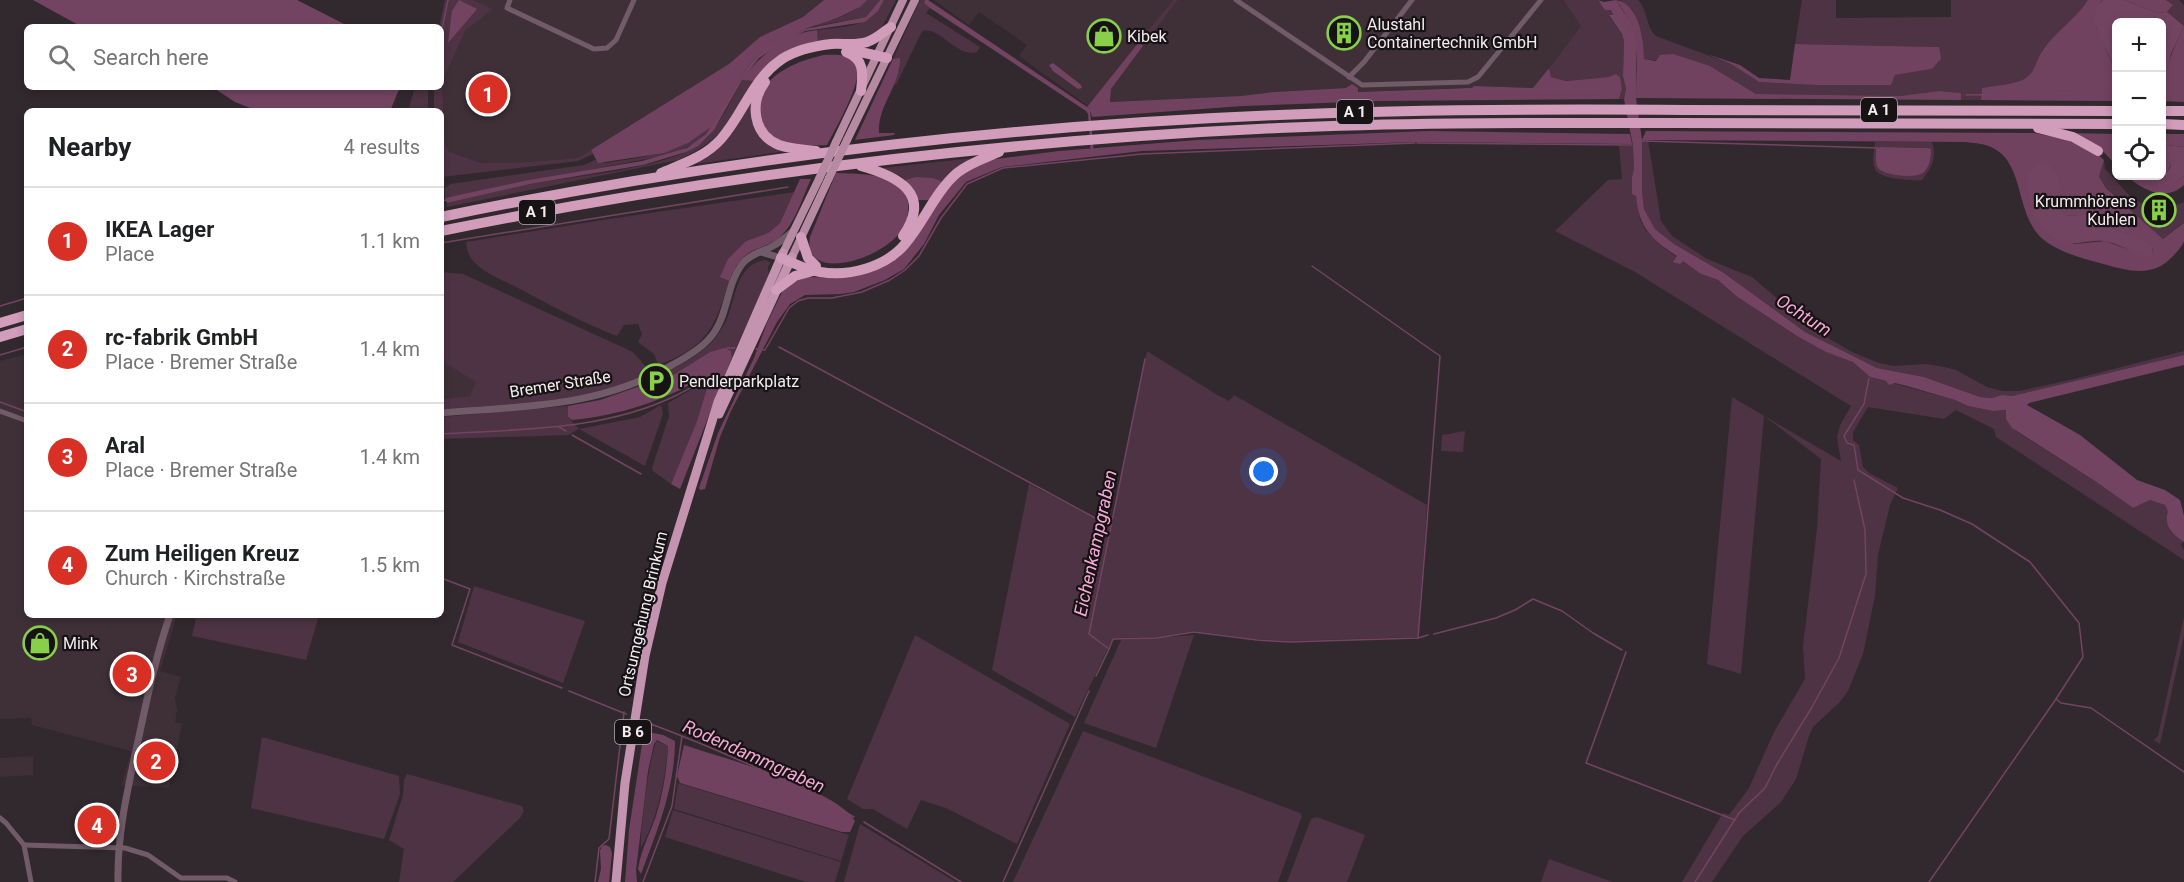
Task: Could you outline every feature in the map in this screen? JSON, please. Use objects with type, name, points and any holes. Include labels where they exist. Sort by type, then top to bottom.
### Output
[{"type":"highway","points":[[646,180],[710,150],[737,117],[764,73],[783,59],[812,47],[831,44],[858,45],[874,39],[891,27]]},
{"type":"highway","points":[[858,45],[880,56]]},
{"type":"highway","points":[[828,153],[786,147],[774,142],[760,128],[755,108],[761,87],[777,70],[790,61],[806,55],[853,49],[880,56]]},
{"type":"highway","points":[[834,50],[844,51],[858,59],[862,70],[861,90]]},
{"type":"highway","name":"A 1","points":[[444,216],[646,180],[828,153],[1091,127],[1291,114],[1422,110],[2112,111]]},
{"type":"highway","points":[[2166,111],[2184,111]]},
{"type":"highway","name":"A 1","points":[[444,230],[557,208],[661,191],[854,164],[1012,147],[1280,128],[1425,124],[1620,123],[2112,124]]},
{"type":"highway","points":[[2017,124],[2073,137],[2098,151]]},
{"type":"highway","points":[[2166,124],[2184,124]]},
{"type":"highway","points":[[787,257],[831,273],[852,272],[868,268],[888,258],[905,245],[947,183],[958,173],[971,164],[1012,147]]},
{"type":"highway","points":[[776,290],[795,276],[815,269],[844,268],[868,262],[892,248],[901,239],[912,219],[913,199],[902,182],[887,174],[854,164]]},
{"type":"highway","points":[[798,234],[815,269]]},
{"type":"highway","name":"Ortsumgehung Brinkum","points":[[711,429],[776,290],[787,257]]},
{"type":"highway","name":"Ortsumgehung Brinkum","points":[[616,882],[625,783],[645,656],[662,583],[718,402],[787,257]]},
{"type":"highway","points":[[0,323],[24,316]]},
{"type":"highway","points":[[0,337],[24,330]]},
{"type":"main road","name":"B 6","points":[[787,257],[847,140],[903,0]]},
{"type":"main road","name":"B 6","points":[[798,234],[819,179],[861,90],[915,0]]},
{"type":"street","points":[[510,0],[507,8],[594,49],[607,48],[616,40],[634,0]]},
{"type":"street","points":[[1236,0],[1362,85],[1468,82],[1478,77],[1488,67],[1541,0]]},
{"type":"street","points":[[1349,77],[1364,62],[1412,0]]},
{"type":"street","name":"Bremer Straße","points":[[444,413],[525,407],[585,399],[620,390],[654,375],[685,358],[709,339],[723,317],[738,271],[748,258],[798,234]]},
{"type":"street","points":[[764,250],[787,257]]},
{"type":"street","points":[[0,411],[24,420]]},
{"type":"street","points":[[118,882],[118,848],[122,818],[142,724],[169,618]]},
{"type":"street","points":[[0,818],[24,845],[31,882]]},
{"type":"street","points":[[24,845],[132,849],[148,855],[181,878],[227,878],[235,882]]},
{"type":"shaded area","points":[[33,0],[297,0],[344,24],[77,24]]},
{"type":"shaded area","points":[[445,0],[473,0],[493,9],[466,30],[444,78],[444,24],[440,24]]},
{"type":"shaded area","points":[[459,0],[477,9],[448,43],[452,11]]},
{"type":"shaded area","points":[[473,0],[824,0],[803,17],[760,37],[729,64],[683,95],[578,158],[481,163],[450,152],[445,145],[442,90],[444,78],[466,30],[492,9]]},
{"type":"shaded area","points":[[824,0],[867,0],[860,7],[805,29],[757,56],[747,68],[711,127],[688,143],[664,153],[598,163],[591,150],[729,64],[760,37],[803,17]]},
{"type":"shaded area","points":[[867,0],[880,0],[866,17],[816,26],[846,14]]},
{"type":"shaded area","points":[[880,0],[884,0],[878,11],[865,22],[805,31],[759,58],[742,80],[714,130],[698,146],[686,152],[643,165],[530,184],[447,203],[445,198],[529,180],[642,161],[687,148],[706,134],[747,68],[757,56],[805,29],[866,17]]},
{"type":"shaded area","points":[[884,0],[896,0],[880,31],[861,40],[818,42],[817,30],[864,21],[878,9]]},
{"type":"shaded area","points":[[920,0],[925,0],[924,3],[930,8],[926,13],[980,47],[977,52],[969,53],[955,47],[936,33],[922,31],[896,85],[893,83],[900,69],[893,59]]},
{"type":"shaded area","points":[[925,0],[1090,109],[1094,155],[1091,156],[1086,111],[930,8],[924,3]]},
{"type":"shaded area","points":[[934,0],[1173,0],[1088,106],[1019,56],[1027,45],[979,12],[969,25]]},
{"type":"shaded area","points":[[1173,0],[1178,0],[1143,46],[1139,42]]},
{"type":"shaded area","points":[[1178,0],[1563,0],[1581,26],[1533,88],[1474,86],[1472,88],[1358,92],[1346,88],[1110,102],[1111,89]]},
{"type":"shaded area","points":[[1563,0],[1598,0],[1604,7],[1611,10],[1613,15],[1609,16],[1622,34],[1624,41],[1623,76],[1626,89],[1624,99],[1619,99],[1622,88],[1620,77],[1616,74],[1610,77],[1566,81],[1551,77],[1549,68],[1581,26]]},
{"type":"shaded area","points":[[1598,0],[1604,2],[1616,0],[1630,22],[1636,41],[1636,98],[1642,140],[1642,192],[1644,209],[1655,229],[1674,244],[1724,273],[1805,332],[1877,368],[1924,377],[1980,397],[1992,398],[2002,395],[2012,396],[2184,355],[2184,365],[2027,405],[2080,435],[2137,480],[2165,490],[2180,500],[2184,516],[2184,542],[2173,533],[2168,525],[2168,512],[2165,505],[2150,500],[2133,508],[2012,428],[2006,419],[2006,410],[1993,411],[1968,406],[1907,386],[1895,383],[1889,385],[1886,381],[1870,377],[1853,362],[1826,352],[1797,336],[1736,296],[1718,280],[1701,274],[1683,261],[1680,264],[1673,262],[1677,256],[1653,238],[1643,225],[1636,196],[1632,194],[1633,146],[1624,99],[1626,89],[1623,76],[1624,41],[1609,15],[1613,15],[1611,10],[1605,10]]},
{"type":"shaded area","points":[[1616,0],[1624,3],[1635,15],[1643,42],[1644,59],[1656,61],[1660,55],[1673,54],[1710,66],[1756,94],[1900,96],[1939,91],[1961,93],[1961,100],[1636,98],[1637,58],[1634,36]]},
{"type":"shaded area","points":[[1620,0],[1638,0],[1656,36],[1731,64],[1759,82],[1890,85],[1895,75],[1932,69],[1939,47],[1795,44],[1802,0],[1836,0],[1836,18],[1951,17],[1951,0],[2088,0],[2046,46],[2030,75],[2018,81],[1982,88],[1981,100],[1961,100],[1961,93],[1939,91],[1900,96],[1756,94],[1710,66],[1644,59],[1642,36],[1632,9]]},
{"type":"shaded area","points":[[2088,0],[2103,0],[2100,2],[2096,27],[2112,63],[2112,101],[1981,100],[1982,88],[2018,81],[2030,75],[2046,46]]},
{"type":"shaded area","points":[[2103,0],[2125,0],[2156,13],[2167,12],[2184,26],[2171,54],[2166,73],[2166,18],[2112,18],[2112,63],[2097,30],[2095,14]]},
{"type":"shaded area","points":[[2125,0],[2166,0],[2173,5],[2167,12],[2156,13]]},
{"type":"shaded area","points":[[2166,0],[2179,0],[2184,5],[2184,26],[2167,12],[2173,5]]},
{"type":"shaded area","points":[[2184,26],[2184,102],[2166,101],[2166,72]]},
{"type":"shaded area","points":[[817,30],[818,42],[753,81],[742,80],[774,47],[795,36]]},
{"type":"shaded area","points":[[1139,42],[1143,46],[1111,89],[1110,102],[1241,96],[1346,88],[1352,84],[1358,88],[1358,92],[1472,88],[1474,86],[1533,88],[1549,68],[1551,77],[1566,81],[1609,77],[1616,74],[1620,77],[1622,88],[1619,99],[1377,101],[1243,106],[1092,117],[1087,107]]},
{"type":"shaded area","points":[[1795,44],[1939,47],[1941,59],[1932,69],[1895,75],[1891,85],[1815,85],[1759,82],[1731,64],[1707,54],[1740,65],[1759,78],[1790,80]]},
{"type":"shaded area","points":[[824,55],[848,57],[855,62],[858,69],[854,90],[843,115],[827,145],[798,146],[783,142],[767,130],[762,121],[760,102],[763,92],[774,77],[787,68]]},
{"type":"shaded area","points":[[900,58],[897,77],[879,123],[879,133],[895,133],[894,135],[855,140],[893,59]]},
{"type":"shaded area","points":[[1053,63],[1082,88],[1078,89],[1053,71],[1049,65]]},
{"type":"shaded area","points":[[742,80],[753,81],[731,119],[705,145],[678,160],[447,207],[447,203],[531,184],[643,166],[684,153],[699,144],[712,131],[724,115]]},
{"type":"shaded area","points":[[217,90],[399,90],[391,108],[250,108],[235,102]]},
{"type":"shaded area","points":[[414,90],[428,90],[428,108],[409,108]]},
{"type":"shaded area","points":[[434,90],[442,90],[443,108],[434,108]]},
{"type":"shaded area","points":[[752,95],[787,151],[696,164]]},
{"type":"shaded area","points":[[444,124],[445,145],[450,152],[481,163],[578,158],[591,150],[593,154],[578,161],[444,177]]},
{"type":"shaded area","points":[[711,127],[689,147],[672,154],[445,198],[445,188],[450,184],[584,165],[597,159],[605,163],[648,156],[684,143]]},
{"type":"shaded area","points":[[1428,131],[1630,134],[1632,144],[1417,142],[1142,151],[1002,167],[966,182],[939,215],[924,244],[904,269],[885,280],[854,292],[805,295],[790,304],[777,322],[731,411],[720,437],[705,489],[700,490],[699,488],[718,433],[784,288],[807,277],[841,278],[879,268],[960,176],[977,165],[996,159],[1059,151],[1197,140]]},
{"type":"shaded area","points":[[1646,131],[2034,133],[2064,139],[2094,151],[2104,160],[2099,177],[2106,188],[2163,239],[2184,223],[2184,241],[2178,251],[2164,264],[2154,269],[2141,271],[2114,267],[2058,249],[2044,240],[2035,230],[2023,204],[2010,164],[2002,154],[1981,144],[1642,140]],"holes":[[[2061,195],[2061,208],[2066,215],[2087,214],[2152,246],[2153,254],[2135,252],[2105,241],[2074,244],[2031,206]]]},
{"type":"shaded area","points":[[2071,133],[2112,134],[2112,161],[2098,146]]},
{"type":"shaded area","points":[[2166,134],[2184,134],[2184,147],[2166,145]]},
{"type":"shaded area","points":[[1642,140],[1648,140],[1661,221],[1672,236],[1707,259],[1752,277],[1806,323],[1828,338],[1852,352],[1879,363],[1893,366],[1926,364],[1944,367],[1956,370],[1987,387],[2003,391],[2019,391],[2184,351],[2184,355],[2012,396],[2002,395],[1992,398],[1980,397],[1924,377],[1877,368],[1805,332],[1724,273],[1674,244],[1655,229],[1644,209]]},
{"type":"shaded area","points":[[1875,142],[1932,142],[1933,162],[1922,180],[1884,176],[1874,168]],"holes":[[[1880,147],[1927,148],[1918,175],[1887,173],[1876,160],[1876,149]]]},
{"type":"shaded area","points":[[1619,145],[1633,146],[1632,177],[1640,219],[1646,231],[1677,257],[1674,262],[1683,260],[1701,274],[1718,280],[1736,296],[1797,336],[1853,362],[1870,377],[1955,400],[1968,406],[1993,411],[2006,410],[2016,431],[2133,508],[2150,500],[2165,505],[2180,539],[2184,541],[2181,545],[2184,550],[2184,560],[1996,437],[1994,429],[1956,410],[1944,419],[1868,407],[1853,432],[1853,440],[1859,445],[1863,467],[1869,473],[1898,488],[1890,505],[1878,555],[1875,596],[1863,654],[1848,691],[1840,702],[1813,727],[1796,779],[1781,802],[1743,836],[1712,882],[1682,882],[1723,813],[1729,815],[1749,788],[1774,732],[1805,679],[1803,646],[1817,529],[1821,459],[1764,416],[1741,674],[1707,664],[1732,397],[1841,461],[1837,437],[1840,425],[1851,406],[1635,272],[1555,231],[1608,180],[1622,179]]},
{"type":"shaded area","points":[[2166,145],[2184,147],[2184,176],[2160,187],[2157,184],[2160,180],[2166,180],[2166,173],[2171,164],[2166,160]]},
{"type":"shaded area","points":[[1880,147],[1931,149],[1929,164],[1920,174],[1901,176],[1887,173],[1878,168],[1876,164],[1876,149]]},
{"type":"shaded area","points":[[974,158],[943,182],[924,178],[905,180],[882,168]]},
{"type":"shaded area","points":[[2104,160],[2105,169],[2112,177],[2112,180],[2115,180],[2129,195],[2144,205],[2154,207],[2155,217],[2164,215],[2164,209],[2184,202],[2184,223],[2163,239],[2120,203],[2099,178]]},
{"type":"shaded area","points":[[2166,160],[2171,164],[2166,175]]},
{"type":"shaded area","points":[[2040,163],[2047,163],[2058,177],[2062,208],[2066,215],[2087,213],[2106,225],[2152,246],[2151,257],[2103,241],[2066,243],[2047,233],[2034,215],[2028,194],[2029,172]]},
{"type":"shaded area","points":[[836,173],[869,175],[892,181],[901,186],[906,194],[908,208],[907,219],[900,232],[887,245],[852,261],[835,263],[820,261],[811,252],[810,237]]},
{"type":"shaded area","points":[[2184,176],[2184,185],[2170,193],[2154,192],[2132,180],[2177,181]]},
{"type":"shaded area","points":[[916,177],[933,178],[943,182],[930,200],[916,200],[914,192],[905,180]]},
{"type":"shaded area","points":[[800,179],[811,179],[786,231],[768,245],[753,250],[744,257],[729,281],[720,277],[728,259],[746,241],[768,233],[780,223]]},
{"type":"shaded area","points":[[795,192],[780,223],[768,233],[746,241],[721,276],[729,281],[719,311],[707,334],[688,351],[658,365],[654,354],[638,342],[642,334],[638,324],[624,325],[617,336],[592,326],[485,271],[471,258],[466,245],[466,242]]},
{"type":"shaded area","points":[[765,260],[771,263],[768,266],[769,277],[732,357],[731,351],[710,352],[670,377],[668,371],[696,355],[722,329],[738,283],[748,268]]},
{"type":"shaded area","points":[[444,272],[463,274],[633,352],[646,367],[641,373],[641,378],[593,394],[518,405],[444,410],[444,399],[470,396],[476,382],[444,363]]},
{"type":"shaded area","points":[[724,348],[731,351],[732,357],[680,489],[671,484],[697,421],[709,382],[706,376],[674,393],[642,406],[590,418],[572,420],[568,417],[568,406],[600,400],[643,385],[645,388],[670,377],[710,352]]},
{"type":"shaded area","points":[[1147,351],[1219,396],[1229,401],[1234,395],[1427,505],[1418,637],[1288,641],[1194,631],[1157,637],[1113,638],[1075,717],[992,670],[1029,484],[1111,527]]},
{"type":"shaded area","points":[[24,355],[24,618],[176,618],[160,671],[181,677],[175,698],[177,710],[175,722],[182,724],[169,788],[122,785],[131,751],[32,725],[31,718],[0,719],[0,361]]},
{"type":"shaded area","points":[[444,363],[477,382],[470,396],[444,399]]},
{"type":"shaded area","points":[[708,380],[710,382],[697,421],[671,484],[652,468],[669,416],[668,403]]},
{"type":"shaded area","points":[[661,405],[663,414],[645,466],[579,429],[640,417]]},
{"type":"shaded area","points":[[568,406],[568,417],[579,429],[568,435],[444,439],[444,417]]},
{"type":"shaded area","points":[[1465,431],[1463,452],[1441,451],[1442,435]]},
{"type":"shaded area","points":[[474,586],[585,621],[563,683],[458,642]]},
{"type":"shaded area","points":[[2184,617],[2184,636],[2160,744],[2154,740],[2158,736]]},
{"type":"shaded area","points":[[192,618],[318,618],[306,660],[192,636],[196,619]]},
{"type":"shaded area","points":[[915,635],[1070,724],[1017,844],[946,808],[921,800],[907,829],[873,809],[863,809],[847,799]]},
{"type":"shaded area","points":[[1194,635],[1156,748],[1084,723],[1121,640]]},
{"type":"shaded area","points":[[644,731],[663,735],[675,741],[672,776],[664,809],[641,874],[638,869],[663,790],[667,763],[668,746],[657,740],[648,771],[636,870],[637,882],[625,882],[629,830]]},
{"type":"shaded area","points":[[1083,731],[1300,813],[1302,816],[1278,882],[1013,882]]},
{"type":"shaded area","points":[[262,737],[399,776],[400,794],[384,839],[251,808]]},
{"type":"shaded area","points":[[657,741],[668,746],[665,772],[656,811],[641,848],[651,760]]},
{"type":"shaded area","points":[[684,745],[750,766],[825,797],[844,809],[855,821],[850,832],[842,832],[680,783],[677,776]]},
{"type":"shaded area","points":[[33,756],[33,775],[0,777],[0,758]]},
{"type":"shaded area","points":[[407,774],[522,806],[524,811],[520,818],[453,882],[399,882],[404,849],[389,840]]},
{"type":"shaded area","points":[[678,783],[849,835],[841,861],[674,809]]},
{"type":"shaded area","points":[[673,810],[841,862],[835,882],[806,882],[665,837]]},
{"type":"shaded area","points":[[1317,817],[1365,835],[1347,882],[1287,882],[1311,819]]},
{"type":"shaded area","points":[[860,824],[956,882],[844,882]]},
{"type":"shaded area","points":[[602,846],[610,847],[612,853],[609,882],[598,882],[601,869],[600,851]]},
{"type":"shaded area","points":[[1549,859],[1613,882],[1541,882]]},
{"type":"waterway","points":[[443,24],[448,0]]},
{"type":"waterway","points":[[1966,95],[2083,93],[2112,77]]},
{"type":"waterway","points":[[1089,111],[1400,92],[1473,89],[1607,89]]},
{"type":"waterway","points":[[1642,141],[1878,148]]},
{"type":"waterway","points":[[756,349],[765,350],[789,308],[798,301],[862,292],[890,280],[905,270],[919,256],[941,218],[967,184],[1003,168],[1142,154],[1415,143]]},
{"type":"waterway","points":[[1417,143],[1632,145]]},
{"type":"waterway","points":[[444,243],[788,187]]},
{"type":"waterway","points":[[1312,266],[1440,356],[1418,638]]},
{"type":"waterway","points":[[0,306],[24,299]]},
{"type":"waterway","points":[[779,347],[1110,526]]},
{"type":"waterway","points":[[0,355],[24,348]]},
{"type":"waterway","points":[[444,434],[531,429],[619,416],[675,396],[707,378],[727,348],[735,348]]},
{"type":"waterway","name":"Eichenkampgraben","points":[[1096,676],[1109,649],[1089,634],[1145,359]]},
{"type":"waterway","points":[[1869,378],[1864,404],[1844,436],[1847,443],[1854,445],[1858,470],[1903,498],[1940,510],[1972,524],[2030,562],[2079,623],[2083,657],[1929,882]]},
{"type":"waterway","name":"Rodendammgraben","points":[[0,402],[24,411]]},
{"type":"waterway","points":[[559,427],[566,431]]},
{"type":"waterway","points":[[572,435],[641,474]]},
{"type":"waterway","points":[[1695,882],[1739,813],[1765,788],[1839,658],[1866,574],[1865,530],[1854,480]]},
{"type":"waterway","name":"Rodendammgraben","points":[[444,579],[470,589],[452,645],[562,688]]},
{"type":"waterway","points":[[1434,634],[1496,618],[1533,599],[1562,611],[1622,650]]},
{"type":"waterway","points":[[1109,649],[1113,639],[1156,638],[1194,632],[1288,642],[1418,638],[1428,635]]},
{"type":"waterway","points":[[1626,652],[1586,763],[1735,820]]},
{"type":"waterway","name":"Rodendammgraben","points":[[569,691],[626,714]]},
{"type":"waterway","name":"Eichenkampgraben","points":[[1003,882],[1089,691]]},
{"type":"waterway","points":[[2056,699],[2061,703],[2091,708],[2184,772]]},
{"type":"waterway","points":[[595,882],[599,848],[609,839],[624,712]]},
{"type":"waterway","name":"Rodendammgraben","points":[[643,721],[750,765],[854,817]]},
{"type":"waterway","points":[[643,882],[672,806],[682,736]]},
{"type":"waterway","name":"Rodendammgraben","points":[[864,822],[961,882]]},
{"type":"place","name":"Alustahl Containertechnik GmbH","points":[[1344,33]]},
{"type":"place","name":"Kibek","points":[[1104,36]]},
{"type":"place","name":"IKEA Lager","points":[[488,94]]},
{"type":"place","name":"Krummhörens Kuhlen","points":[[2159,210]]},
{"type":"place","name":"Pendlerparkplatz","points":[[656,381]]},
{"type":"place","name":"Mink","points":[[40,643]]},
{"type":"place","name":"Aral","points":[[132,674]]},
{"type":"place","name":"rc-fabrik GmbH","points":[[156,761]]},
{"type":"place","name":"Zum Heiligen Kreuz","points":[[97,825]]},
{"type":"water label","name":"Ochtum","points":[[1804,315]]}]
